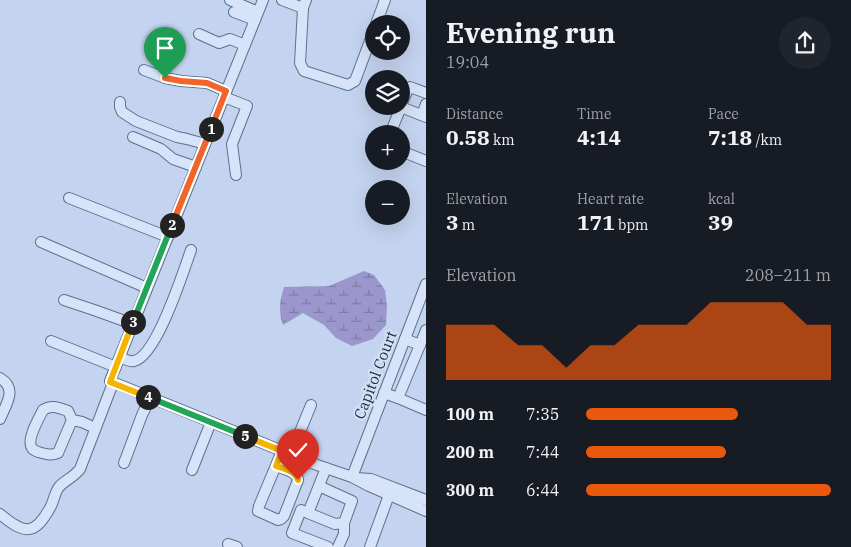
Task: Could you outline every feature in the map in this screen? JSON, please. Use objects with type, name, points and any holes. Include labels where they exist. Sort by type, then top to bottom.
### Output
[{"type":"street","points":[[230,0],[245,3],[256,16]]},
{"type":"street","points":[[0,514],[16,526],[25,530],[33,529],[51,506],[59,488],[80,469],[118,362],[263,0]]},
{"type":"street","points":[[283,0],[304,4],[300,63],[304,70],[348,85],[354,81],[365,53]]},
{"type":"street","points":[[379,15],[385,0]]},
{"type":"street","points":[[234,12],[256,16]]},
{"type":"street","points":[[199,34],[220,43],[230,40],[245,45]]},
{"type":"street","points":[[144,70],[165,78],[207,83],[247,106],[232,144],[236,175]]},
{"type":"street","points":[[410,87],[426,93]]},
{"type":"street","points":[[120,102],[122,112],[136,121],[177,137],[205,144]]},
{"type":"street","points":[[421,115],[426,104]]},
{"type":"street","points":[[133,137],[161,149],[173,159],[196,167]]},
{"type":"street","points":[[410,154],[426,161]]},
{"type":"street","points":[[69,198],[168,237]]},
{"type":"street","points":[[41,242],[147,288]]},
{"type":"street","points":[[52,341],[118,362],[134,361],[144,357],[170,308],[191,250]]},
{"type":"street","name":"Capitol Court","points":[[352,477],[426,284]]},
{"type":"street","points":[[64,300],[133,324]]},
{"type":"street","points":[[398,398],[426,330]]},
{"type":"street","points":[[405,339],[420,345]]},
{"type":"street","points":[[0,378],[10,388],[10,394],[0,419]]},
{"type":"street","points":[[111,382],[352,477],[426,511]]},
{"type":"street","points":[[384,393],[426,410]]},
{"type":"street","points":[[124,463],[150,398]]},
{"type":"street","points":[[276,466],[296,474],[298,477],[284,516],[278,520],[258,511],[259,506],[276,466],[286,452],[311,405]]},
{"type":"street","points":[[52,406],[59,408],[68,412],[72,420],[58,453],[50,455],[33,450],[30,446],[30,437],[43,410],[52,406]]},
{"type":"street","points":[[72,420],[95,428]]},
{"type":"street","points":[[192,470],[211,422]]},
{"type":"street","points":[[308,513],[326,468]]},
{"type":"street","points":[[352,477],[371,479],[426,500]]},
{"type":"street","points":[[319,486],[352,501],[344,523],[344,534],[338,547]]},
{"type":"street","points":[[370,547],[389,495]]},
{"type":"street","points":[[328,547],[292,533],[301,510],[335,524],[344,523]]},
{"type":"green space","points":[[364,271],[374,275],[385,290],[387,306],[386,325],[373,339],[352,346],[336,338],[324,325],[303,313],[283,325],[280,306],[284,287],[329,286]]},
{"type":"route","points":[[165,78],[207,83],[226,91],[110,382],[282,451],[276,466],[296,474],[298,480]]}]
